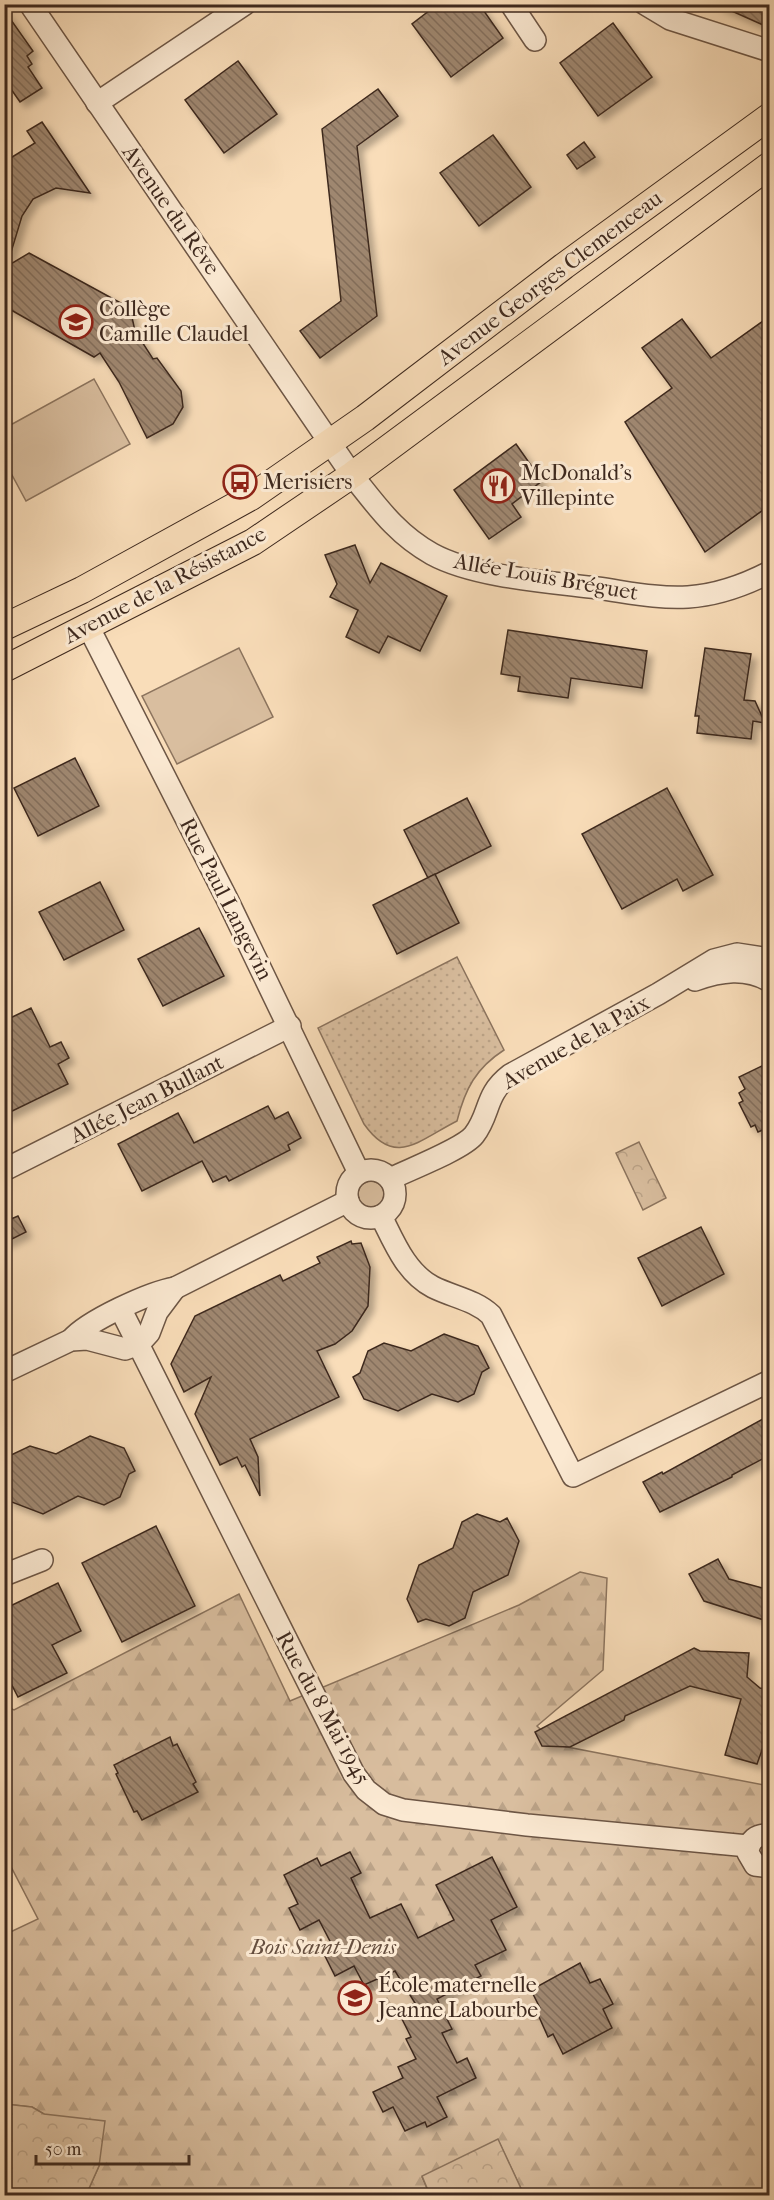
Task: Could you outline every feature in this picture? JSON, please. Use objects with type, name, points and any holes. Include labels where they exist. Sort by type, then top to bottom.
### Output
[{"type":"main road","name":"Avenue Georges Clemenceau","points":[[331,441],[770,116]]},
{"type":"main road","name":"Avenue Georges Clemenceau","points":[[352,475],[770,165]]},
{"type":"main road","name":"Avenue de la Résistance","points":[[4,627],[82,590],[251,497],[331,441]]},
{"type":"main road","name":"Avenue de la Résistance","points":[[4,669],[253,542],[352,475]]},
{"type":"street","name":"Avenue du Rêve","points":[[30,4],[331,441],[352,475]]},
{"type":"street","points":[[97,103],[245,4]]},
{"type":"street","points":[[511,4],[535,40]]},
{"type":"street","points":[[645,4],[670,19],[770,51]]},
{"type":"street","name":"Allée Louis Bréguet","points":[[352,475],[396,530],[433,555],[455,564],[657,596],[686,597],[713,594],[743,586],[770,572]]},
{"type":"street","name":"Rue Paul Langevin","points":[[88,627],[290,1026],[359,1173]]},
{"type":"street","name":"Avenue de la Paix","points":[[390,1179],[474,1135],[490,1096],[498,1084],[510,1075],[658,994],[698,967],[724,956],[749,954],[770,959]]},
{"type":"street","name":"Avenue de la Paix","points":[[658,994],[704,977],[733,971],[753,973],[770,981]]},
{"type":"street","name":"Allée Jean Bullant","points":[[4,1170],[290,1026]]},
{"type":"street","points":[[372,1170],[390,1179],[396,1195],[388,1211],[381,1216],[364,1217],[356,1213],[348,1201],[348,1188],[359,1173],[372,1170]]},
{"type":"street","points":[[4,1372],[70,1340],[79,1330],[158,1291],[175,1288],[348,1201]]},
{"type":"street","points":[[381,1216],[408,1266],[417,1275],[431,1286],[481,1305],[491,1315],[573,1476],[770,1382]]},
{"type":"street","points":[[70,1340],[87,1339],[125,1349],[139,1344],[149,1333],[157,1312],[175,1288]]},
{"type":"street","name":"Rue du 8 Mai 1945","points":[[121,1310],[306,1682],[354,1774],[366,1790],[384,1804],[403,1810],[528,1825],[748,1846]]},
{"type":"street","points":[[4,1575],[42,1560]]},
{"type":"street","points":[[770,1835],[757,1836],[748,1846],[748,1853],[755,1865],[770,1867]]},
{"type":"green space","points":[[94,379],[130,444],[26,501],[5,462],[5,428]]},
{"type":"green space","points":[[239,648],[273,717],[177,764],[142,696]]},
{"type":"green space","points":[[457,957],[504,1050],[486,1064],[473,1080],[457,1121],[408,1146],[386,1145],[375,1137],[364,1124],[318,1028]]},
{"type":"green space","points":[[639,1142],[666,1198],[643,1210],[616,1153]]},
{"type":"green space","points":[[371,1181],[380,1185],[384,1194],[380,1203],[371,1207],[362,1203],[358,1194],[362,1185]]},
{"type":"green space","name":"Bois Saint-Denis","points":[[580,1572],[607,1578],[603,1670],[537,1726],[557,1745],[769,1786],[769,2195],[524,2195],[498,2140],[422,2177],[430,2195],[86,2195],[99,2166],[44,2114],[32,2107],[5,2104],[4,1935],[38,1919],[5,1855],[5,1706],[14,1710],[239,1594],[290,1701],[519,1605]]},
{"type":"green space","points":[[5,2104],[32,2107],[44,2114],[105,2121],[99,2166],[86,2195],[5,2195]]},
{"type":"green space","points":[[498,2139],[524,2195],[430,2195],[422,2176]]},
{"type":"building","points":[[438,4],[479,4],[503,38],[451,77],[412,24]]},
{"type":"building","points":[[716,4],[770,4],[770,28]]},
{"type":"building","points":[[4,10],[33,51],[27,56],[32,64],[28,67],[42,88],[20,102],[4,79],[4,71],[11,67],[4,57]]},
{"type":"building","points":[[613,23],[652,77],[598,116],[560,63]]},
{"type":"building","points":[[238,61],[277,114],[224,153],[185,100]]},
{"type":"building","points":[[378,89],[398,116],[357,146],[377,316],[320,358],[300,331],[341,301],[322,129]]},
{"type":"building","points":[[42,122],[90,193],[56,188],[33,199],[22,216],[9,259],[4,259],[4,162],[35,143],[27,131]]},
{"type":"building","points":[[493,135],[531,187],[479,226],[440,173]]},
{"type":"building","points":[[584,142],[595,157],[577,169],[567,155]]},
{"type":"building","points":[[29,253],[130,308],[135,331],[153,359],[157,358],[181,391],[183,407],[173,424],[147,438],[119,382],[100,353],[94,357],[4,306],[4,268]]},
{"type":"building","points":[[770,316],[770,505],[705,552],[625,422],[672,388],[642,348],[682,319],[711,358]]},
{"type":"building","name":"McDonald's Villepinte","points":[[516,444],[542,481],[512,504],[521,517],[489,539],[454,490]]},
{"type":"building","points":[[355,545],[370,583],[381,563],[447,596],[420,651],[388,636],[379,653],[346,637],[358,610],[330,597],[337,584],[325,555]]},
{"type":"building","points":[[508,630],[647,651],[642,688],[571,678],[568,698],[518,691],[520,677],[501,674]]},
{"type":"building","points":[[705,648],[751,654],[744,700],[755,701],[765,723],[753,721],[751,739],[697,733],[699,716],[695,716]]},
{"type":"building","points":[[75,758],[99,806],[38,836],[14,788]]},
{"type":"building","points":[[667,788],[713,875],[683,891],[677,879],[622,909],[582,834]]},
{"type":"building","points":[[467,798],[491,846],[428,878],[404,830]]},
{"type":"building","points":[[435,874],[459,923],[397,954],[373,905]]},
{"type":"building","points":[[100,882],[124,930],[64,960],[39,912]]},
{"type":"building","points":[[199,928],[224,976],[163,1006],[138,959]]},
{"type":"building","points":[[31,1008],[50,1047],[61,1042],[69,1058],[58,1064],[68,1084],[4,1115],[4,1021]]},
{"type":"building","points":[[770,1062],[770,1127],[758,1132],[755,1125],[751,1127],[739,1103],[743,1101],[739,1093],[745,1089],[739,1077]]},
{"type":"building","points":[[268,1106],[275,1119],[288,1112],[301,1138],[288,1145],[290,1150],[229,1181],[226,1176],[213,1182],[202,1161],[142,1191],[118,1144],[178,1113],[194,1143]]},
{"type":"building","points":[[18,1216],[26,1232],[4,1243],[4,1222]]},
{"type":"building","points":[[701,1227],[724,1274],[662,1306],[638,1258]]},
{"type":"building","points":[[351,1241],[352,1244],[361,1243],[370,1267],[368,1306],[352,1331],[335,1344],[317,1351],[339,1397],[250,1439],[258,1457],[260,1496],[245,1465],[242,1467],[237,1457],[220,1465],[195,1414],[211,1377],[184,1392],[171,1364],[195,1316],[280,1275],[283,1281],[320,1263],[317,1257]]},
{"type":"building","points":[[444,1334],[478,1346],[489,1368],[482,1372],[474,1394],[458,1402],[432,1394],[398,1411],[364,1399],[353,1377],[360,1373],[368,1351],[384,1343],[411,1351]]},
{"type":"building","points":[[770,1415],[770,1455],[732,1477],[660,1512],[643,1482],[662,1472],[663,1474]]},
{"type":"building","points":[[90,1436],[124,1448],[135,1471],[129,1474],[120,1497],[104,1505],[78,1496],[43,1514],[9,1501],[4,1493],[4,1478],[11,1455],[30,1446],[56,1454]]},
{"type":"building","points":[[477,1514],[500,1522],[507,1518],[519,1541],[508,1575],[473,1592],[465,1618],[449,1626],[426,1619],[418,1622],[407,1599],[419,1565],[453,1548],[462,1522]]},
{"type":"building","points":[[156,1526],[195,1606],[122,1642],[82,1563]]},
{"type":"building","points":[[718,1559],[729,1579],[770,1590],[770,1610],[764,1620],[704,1601],[689,1574]]},
{"type":"building","points":[[58,1583],[81,1631],[52,1645],[67,1673],[18,1697],[4,1670],[4,1609]]},
{"type":"building","points":[[694,1648],[700,1651],[749,1653],[747,1677],[760,1688],[770,1690],[766,1739],[757,1764],[725,1755],[741,1699],[690,1686],[625,1716],[624,1720],[570,1747],[542,1746],[535,1732]]},
{"type":"building","points":[[170,1737],[173,1746],[177,1744],[196,1782],[193,1784],[198,1792],[142,1820],[137,1811],[134,1812],[114,1765]]},
{"type":"building","points":[[350,1852],[361,1873],[351,1878],[370,1918],[401,1904],[418,1938],[454,1920],[436,1885],[492,1857],[517,1907],[491,1920],[506,1950],[475,1965],[481,1976],[437,1999],[452,2029],[442,2033],[457,2063],[467,2058],[476,2078],[437,2097],[447,2117],[427,2127],[425,2122],[405,2131],[393,2107],[383,2112],[373,2092],[403,2078],[398,2067],[416,2059],[406,2039],[411,2037],[398,2011],[415,2003],[395,1971],[364,1985],[354,1966],[335,1976],[324,1954],[334,1949],[319,1920],[300,1930],[289,1908],[298,1904],[284,1875],[317,1858],[321,1866]]},
{"type":"building","points":[[580,1963],[590,1983],[600,1979],[613,2004],[603,2009],[612,2028],[563,2054],[553,2034],[548,2037],[536,2010],[540,2008],[531,1990]]},
{"type":"place","name":"Collège Camille Claudel","points":[[76,322]]},
{"type":"place","name":"Merisiers","points":[[240,482]]},
{"type":"place","name":"McDonald's Villepinte","points":[[498,486]]},
{"type":"place","name":"École maternelle Jeanne Labourbe","points":[[355,1998]]}]
